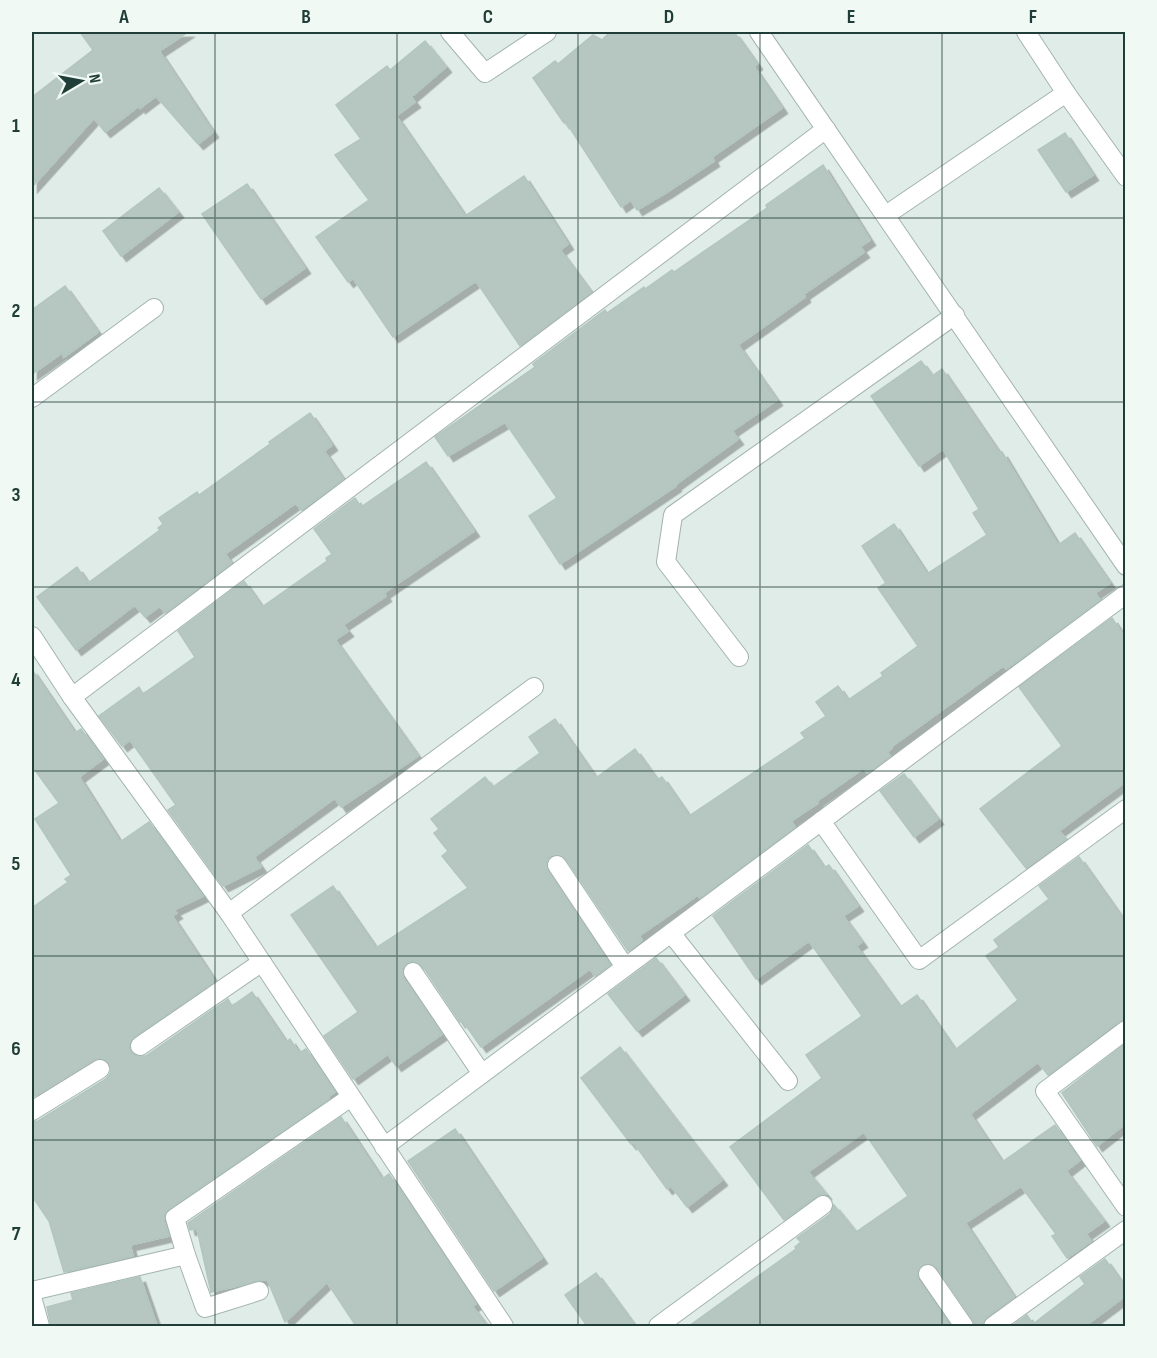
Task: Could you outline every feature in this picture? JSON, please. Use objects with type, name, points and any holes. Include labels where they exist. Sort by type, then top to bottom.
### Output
[{"type":"street","points":[[450,32],[485,73],[547,32]]},
{"type":"street","points":[[759,32],[1125,566]]},
{"type":"street","points":[[1026,32],[1125,177]]},
{"type":"street","points":[[886,215],[1066,93]]},
{"type":"street","points":[[72,697],[826,129]]},
{"type":"street","points":[[32,398],[154,308]]},
{"type":"street","points":[[739,657],[666,562],[673,515],[955,315]]},
{"type":"street","points":[[384,1147],[1125,594]]},
{"type":"street","points":[[32,636],[72,697],[229,914],[504,1326]]},
{"type":"street","points":[[229,914],[534,687]]},
{"type":"street","points":[[822,821],[919,960],[1125,809]]},
{"type":"street","points":[[557,865],[625,968]]},
{"type":"street","points":[[671,933],[788,1081]]},
{"type":"street","points":[[140,1046],[261,962]]},
{"type":"street","points":[[413,972],[482,1074]]},
{"type":"street","points":[[1125,1030],[1046,1091],[1125,1207]]},
{"type":"street","points":[[32,1111],[100,1069]]},
{"type":"street","points":[[259,1291],[205,1308],[175,1218],[351,1097]]},
{"type":"street","points":[[658,1326],[823,1204]]},
{"type":"street","points":[[993,1326],[1125,1230]]},
{"type":"street","points":[[32,1291],[186,1255]]},
{"type":"street","points":[[928,1274],[964,1326]]},
{"type":"street","points":[[32,1297],[40,1326]]},
{"type":"building","points":[[80,32],[188,32],[159,51],[213,132],[198,144],[156,96],[105,132],[94,118],[32,187],[32,97],[93,50]]},
{"type":"building","points":[[610,32],[734,32],[757,64],[754,67],[782,108],[712,157],[714,161],[667,192],[637,210],[631,200],[621,207],[566,122],[564,123],[533,78],[555,61],[558,64],[593,35],[602,40]]},
{"type":"building","points":[[425,41],[446,67],[411,97],[415,102],[396,116],[465,216],[524,176],[568,244],[560,250],[591,292],[520,346],[476,281],[393,337],[353,278],[348,282],[316,237],[369,200],[335,155],[361,139],[336,105],[387,66],[390,70]]},
{"type":"building","points":[[1065,133],[1093,175],[1066,192],[1038,150]]},
{"type":"building","points":[[823,165],[870,240],[860,247],[864,252],[804,294],[805,297],[738,345],[777,400],[732,431],[738,439],[676,486],[560,564],[529,516],[557,498],[505,422],[448,456],[435,437],[535,367],[533,364],[605,310],[607,313],[644,287],[645,289],[672,270],[674,272],[767,208],[766,205]]},
{"type":"building","points":[[247,184],[305,268],[261,299],[202,214]]},
{"type":"building","points":[[159,188],[178,212],[121,256],[103,231]]},
{"type":"building","points":[[65,286],[98,332],[64,357],[62,353],[32,374],[32,310]]},
{"type":"building","points":[[921,361],[932,376],[942,369],[1000,454],[1002,452],[1058,545],[1075,533],[1110,583],[1095,593],[1100,600],[1006,669],[1003,666],[891,747],[887,752],[890,756],[867,773],[864,768],[817,801],[818,803],[791,821],[795,827],[700,898],[698,895],[639,936],[642,940],[628,951],[566,859],[561,855],[551,855],[547,861],[548,871],[610,965],[595,976],[590,969],[481,1047],[462,1020],[460,1022],[422,965],[413,961],[407,962],[403,968],[403,978],[442,1034],[396,1066],[388,1054],[353,1079],[324,1036],[358,1012],[291,915],[333,886],[376,948],[468,888],[442,856],[448,851],[434,833],[439,829],[431,819],[485,777],[493,787],[540,753],[529,737],[555,719],[596,778],[635,749],[657,780],[662,777],[689,816],[805,738],[801,733],[826,716],[816,702],[838,686],[848,700],[883,676],[881,673],[918,646],[878,588],[886,583],[862,546],[894,524],[927,574],[987,535],[973,513],[979,509],[943,449],[919,466],[871,396]]},
{"type":"building","points":[[310,413],[332,445],[324,451],[343,479],[301,510],[296,503],[225,554],[231,563],[165,613],[160,606],[145,617],[135,605],[76,650],[37,597],[77,567],[88,583],[160,530],[158,528],[163,524],[159,518],[197,492],[199,495]]},
{"type":"building","points":[[426,462],[474,531],[384,593],[386,596],[343,625],[348,631],[335,640],[418,756],[341,807],[335,798],[254,857],[261,867],[223,886],[168,810],[176,805],[130,740],[122,746],[99,716],[139,687],[143,694],[195,657],[178,631],[244,581],[262,607],[327,561],[326,558],[332,554],[314,529],[355,498],[361,507]]},
{"type":"building","points":[[1112,618],[1125,638],[1125,782],[1059,831],[1066,839],[1026,868],[980,809],[1062,746],[1019,687]]},
{"type":"building","points":[[32,670],[75,733],[81,729],[103,759],[79,777],[120,842],[149,822],[203,896],[174,910],[177,913],[172,916],[215,981],[134,1037],[129,1046],[131,1053],[136,1056],[146,1056],[228,999],[232,1006],[252,992],[286,1042],[290,1039],[299,1053],[306,1049],[335,1092],[328,1097],[329,1099],[169,1209],[164,1221],[169,1236],[130,1245],[133,1256],[64,1272],[49,1221],[32,1196],[32,1122],[38,1121],[106,1079],[111,1068],[105,1059],[95,1059],[32,1098],[32,908],[68,882],[65,879],[71,875],[35,819],[59,803],[32,766]]},
{"type":"building","points":[[904,774],[938,819],[914,837],[880,791]]},
{"type":"building","points":[[808,845],[824,868],[829,865],[858,906],[843,916],[862,942],[856,946],[900,1007],[917,995],[955,1050],[1018,1000],[986,956],[999,947],[994,940],[1049,899],[1039,886],[1079,857],[1125,922],[1125,1019],[1119,1021],[1048,1075],[1038,1062],[970,1114],[1002,1162],[1055,1125],[1080,1160],[1066,1171],[1104,1221],[1086,1234],[1091,1241],[1067,1258],[1052,1236],[1056,1234],[1021,1186],[965,1223],[1014,1297],[986,1317],[982,1326],[975,1326],[937,1268],[928,1263],[918,1269],[918,1280],[951,1326],[689,1326],[796,1249],[795,1247],[801,1242],[797,1238],[830,1214],[834,1205],[856,1232],[908,1196],[864,1132],[808,1172],[826,1194],[816,1196],[784,1220],[730,1147],[822,1078],[806,1055],[862,1016],[809,941],[756,979],[713,916]]},
{"type":"building","points":[[656,958],[684,995],[637,1031],[608,994]]},
{"type":"building","points":[[1125,1044],[1125,1124],[1097,1146],[1062,1093]]},
{"type":"building","points":[[620,1047],[722,1180],[687,1207],[671,1186],[667,1189],[633,1142],[631,1144],[581,1078]]},
{"type":"building","points":[[341,1117],[382,1179],[389,1174],[476,1304],[472,1306],[487,1326],[356,1326],[327,1282],[285,1322],[267,1279],[211,1292],[197,1229],[190,1230],[188,1223]]},
{"type":"building","points":[[455,1129],[542,1258],[494,1291],[408,1161]]},
{"type":"building","points":[[1105,1259],[1125,1287],[1125,1296],[1085,1326],[1012,1326],[1027,1315],[1033,1324],[1085,1284],[1080,1277]]},
{"type":"building","points":[[596,1273],[635,1326],[587,1326],[565,1295]]},
{"type":"building","points":[[140,1277],[157,1326],[51,1326],[47,1307],[73,1300],[71,1293]]}]
